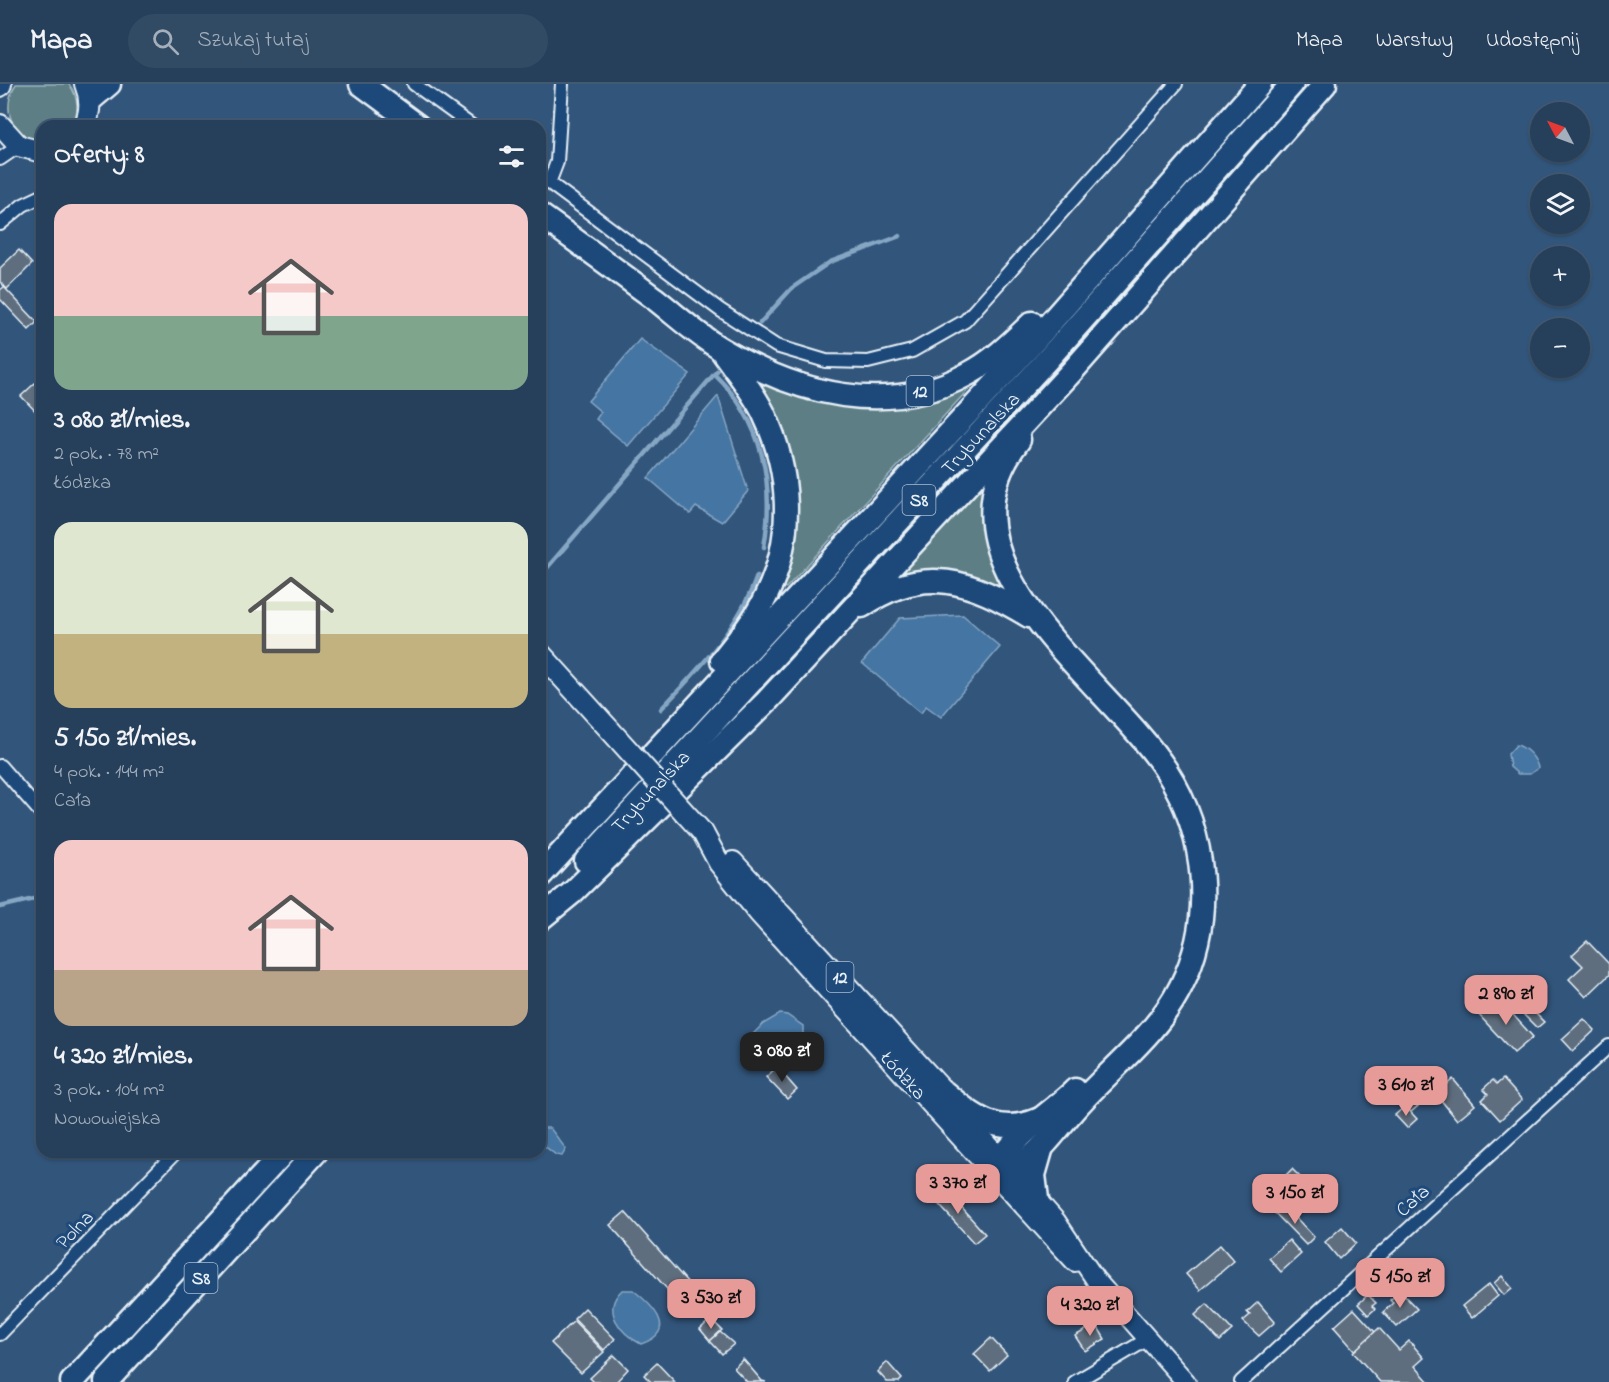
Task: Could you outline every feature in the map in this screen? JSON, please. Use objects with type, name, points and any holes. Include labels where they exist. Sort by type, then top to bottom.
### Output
[{"type":"highway","points":[[87,92],[109,84]]},
{"type":"highway","points":[[361,84],[410,120]]},
{"type":"highway","name":"Trybunalska","points":[[546,870],[1021,355],[1260,84]]},
{"type":"highway","name":"Trybunalska","points":[[546,903],[1046,361],[1292,84]]},
{"type":"highway","points":[[546,914],[573,892],[724,745],[1075,368],[1325,84]]},
{"type":"highway","name":"12","points":[[546,219],[721,350],[813,391],[867,399],[897,397],[952,382],[970,373],[1002,351],[1049,308],[1091,275]]},
{"type":"highway","points":[[654,753],[753,619],[777,570],[783,545],[786,492],[776,440],[762,410],[721,350]]},
{"type":"highway","name":"12","points":[[996,1166],[1027,1160],[1042,1147],[1079,1103],[1151,1032],[1181,986],[1200,934],[1204,888],[1190,823],[1166,771],[1138,733],[1038,622],[1014,586],[1001,559],[995,536],[996,497],[1012,450],[1075,368]]},
{"type":"highway","points":[[833,628],[883,594],[905,585],[932,581],[957,583],[981,589],[1038,622]]},
{"type":"highway","name":"12","points":[[944,1092],[976,1119],[994,1124],[1019,1125],[1047,1115],[1143,1025],[1158,1002],[1186,931],[1199,868]]},
{"type":"highway","points":[[996,1166],[1010,1147],[1047,1115]]},
{"type":"highway","points":[[1037,1199],[1035,1170],[1042,1147]]},
{"type":"highway","name":"S8","points":[[72,1382],[278,1158]]},
{"type":"highway","name":"S8","points":[[106,1382],[311,1158]]},
{"type":"main road","points":[[87,92],[87,120]]},
{"type":"main road","points":[[0,125],[19,146],[36,150]]},
{"type":"main road","name":"Łódzka","points":[[546,660],[703,833],[789,921],[944,1092],[996,1166],[1063,1251],[1095,1279],[1186,1382]]},
{"type":"main road","name":"Łódzka","points":[[703,833],[719,863],[759,913],[996,1166],[1037,1199],[1056,1221],[1095,1279]]},
{"type":"street","points":[[414,84],[464,120]]},
{"type":"street","points":[[546,177],[557,162],[562,84]]},
{"type":"street","points":[[546,181],[720,310],[776,346],[826,361],[868,362],[912,351],[964,321],[1176,84]]},
{"type":"street","points":[[0,159],[19,146]]},
{"type":"street","points":[[0,224],[23,205],[36,199]]},
{"type":"street","points":[[0,766],[36,807]]},
{"type":"street","name":"Cała","points":[[1241,1382],[1609,1046]]},
{"type":"street","name":"Polna","points":[[0,1334],[170,1158]]},
{"type":"street","points":[[1075,1382],[1149,1339]]},
{"type":"green space","points":[[16,84],[69,84],[75,94],[77,105],[74,120],[36,120],[36,140],[32,139],[23,135],[12,121],[9,112],[11,93]]},
{"type":"green space","points":[[753,374],[808,401],[869,407],[976,381],[786,588],[780,587],[795,489],[787,442]]},
{"type":"green space","points":[[986,477],[1007,590],[893,580]]},
{"type":"water","points":[[640,339],[690,374],[628,446],[596,419],[601,412],[588,401]]},
{"type":"water","points":[[718,396],[748,491],[722,522],[696,507],[690,514],[648,478]]},
{"type":"water","points":[[963,615],[1000,647],[941,717],[926,706],[921,713],[862,663],[900,618]]},
{"type":"water","points":[[1516,745],[1527,751],[1535,760],[1538,768],[1530,774],[1518,774],[1510,767],[1508,754]]},
{"type":"water","points":[[780,1014],[787,1015],[803,1026],[803,1037],[779,1058],[761,1063],[750,1052],[750,1037],[763,1024]]},
{"type":"water","points":[[546,1128],[550,1128],[566,1149],[562,1156],[556,1155],[546,1147]]},
{"type":"water","points":[[622,1290],[633,1290],[654,1310],[661,1325],[653,1339],[641,1344],[620,1327],[613,1313],[613,1305]]},
{"type":"building","points":[[19,250],[32,264],[7,289],[0,282],[0,268]]},
{"type":"building","points":[[4,287],[36,321],[29,330],[0,299],[0,290]]},
{"type":"building","points":[[35,383],[36,412],[21,396]]},
{"type":"building","points":[[1587,941],[1609,964],[1609,975],[1586,997],[1569,979],[1583,966],[1572,955]]},
{"type":"building","points":[[1498,998],[1533,1037],[1514,1053],[1479,1015]]},
{"type":"building","points":[[1531,1009],[1544,1022],[1537,1028],[1524,1015]]},
{"type":"building","points":[[1584,1019],[1595,1030],[1573,1051],[1562,1039]]},
{"type":"building","points":[[777,1067],[797,1090],[787,1099],[766,1077]]},
{"type":"building","points":[[1453,1079],[1475,1105],[1457,1120],[1436,1094]]},
{"type":"building","points":[[1503,1079],[1522,1100],[1500,1120],[1482,1100],[1488,1094],[1483,1089],[1493,1080],[1497,1084]]},
{"type":"building","points":[[1423,1089],[1430,1096],[1411,1112],[1401,1102],[1411,1093],[1415,1097]]},
{"type":"building","points":[[1405,1106],[1417,1119],[1407,1128],[1395,1115]]},
{"type":"building","points":[[1292,1169],[1306,1183],[1275,1213],[1262,1199]]},
{"type":"building","points":[[943,1187],[985,1234],[974,1243],[932,1197]]},
{"type":"building","points":[[1284,1205],[1314,1237],[1306,1245],[1275,1213]]},
{"type":"building","points":[[625,1212],[698,1294],[683,1307],[610,1225]]},
{"type":"building","points":[[1342,1227],[1356,1243],[1339,1259],[1325,1242]]},
{"type":"building","points":[[1289,1240],[1301,1254],[1281,1272],[1269,1258]]},
{"type":"building","points":[[1220,1245],[1234,1261],[1200,1290],[1186,1274]]},
{"type":"building","points":[[1502,1276],[1512,1288],[1504,1295],[1494,1283]]},
{"type":"building","points":[[1489,1284],[1498,1296],[1472,1318],[1462,1306]]},
{"type":"building","points":[[1400,1291],[1417,1309],[1397,1327],[1383,1312],[1393,1303],[1390,1300]]},
{"type":"building","points":[[1368,1295],[1376,1303],[1372,1306],[1375,1309],[1368,1315],[1358,1304]]},
{"type":"building","points":[[1258,1302],[1275,1322],[1259,1336],[1243,1321],[1250,1315],[1247,1312]]},
{"type":"building","points":[[1207,1304],[1232,1330],[1220,1341],[1195,1315]]},
{"type":"building","points":[[585,1308],[615,1339],[604,1350],[574,1319]]},
{"type":"building","points":[[1354,1309],[1375,1332],[1355,1351],[1334,1327]]},
{"type":"building","points":[[711,1319],[722,1330],[710,1341],[700,1329]]},
{"type":"building","points":[[574,1321],[604,1352],[581,1373],[551,1343]]},
{"type":"building","points":[[1096,1324],[1105,1339],[1085,1351],[1075,1336]]},
{"type":"building","points":[[1379,1328],[1399,1350],[1409,1341],[1411,1343],[1424,1358],[1415,1366],[1429,1382],[1380,1382],[1353,1352]]},
{"type":"building","points":[[720,1332],[734,1344],[722,1354],[710,1341]]},
{"type":"building","points":[[991,1338],[1007,1355],[990,1371],[974,1354]]},
{"type":"building","points":[[614,1355],[628,1369],[616,1382],[594,1382],[590,1378]]},
{"type":"building","points":[[743,1359],[762,1381],[766,1382],[747,1382],[734,1368]]},
{"type":"building","points":[[887,1362],[902,1379],[899,1382],[887,1382],[878,1372]]},
{"type":"building","points":[[657,1363],[675,1382],[651,1382],[644,1375]]},
{"type":"waterway","points":[[760,323],[792,288],[830,262],[900,236]]},
{"type":"waterway","points":[[546,569],[717,371]]},
{"type":"waterway","points":[[715,375],[744,412],[762,454],[768,500],[764,547]]},
{"type":"waterway","points":[[661,709],[703,663],[728,631],[740,613],[757,576]]},
{"type":"waterway","points":[[0,907],[36,898]]}]
